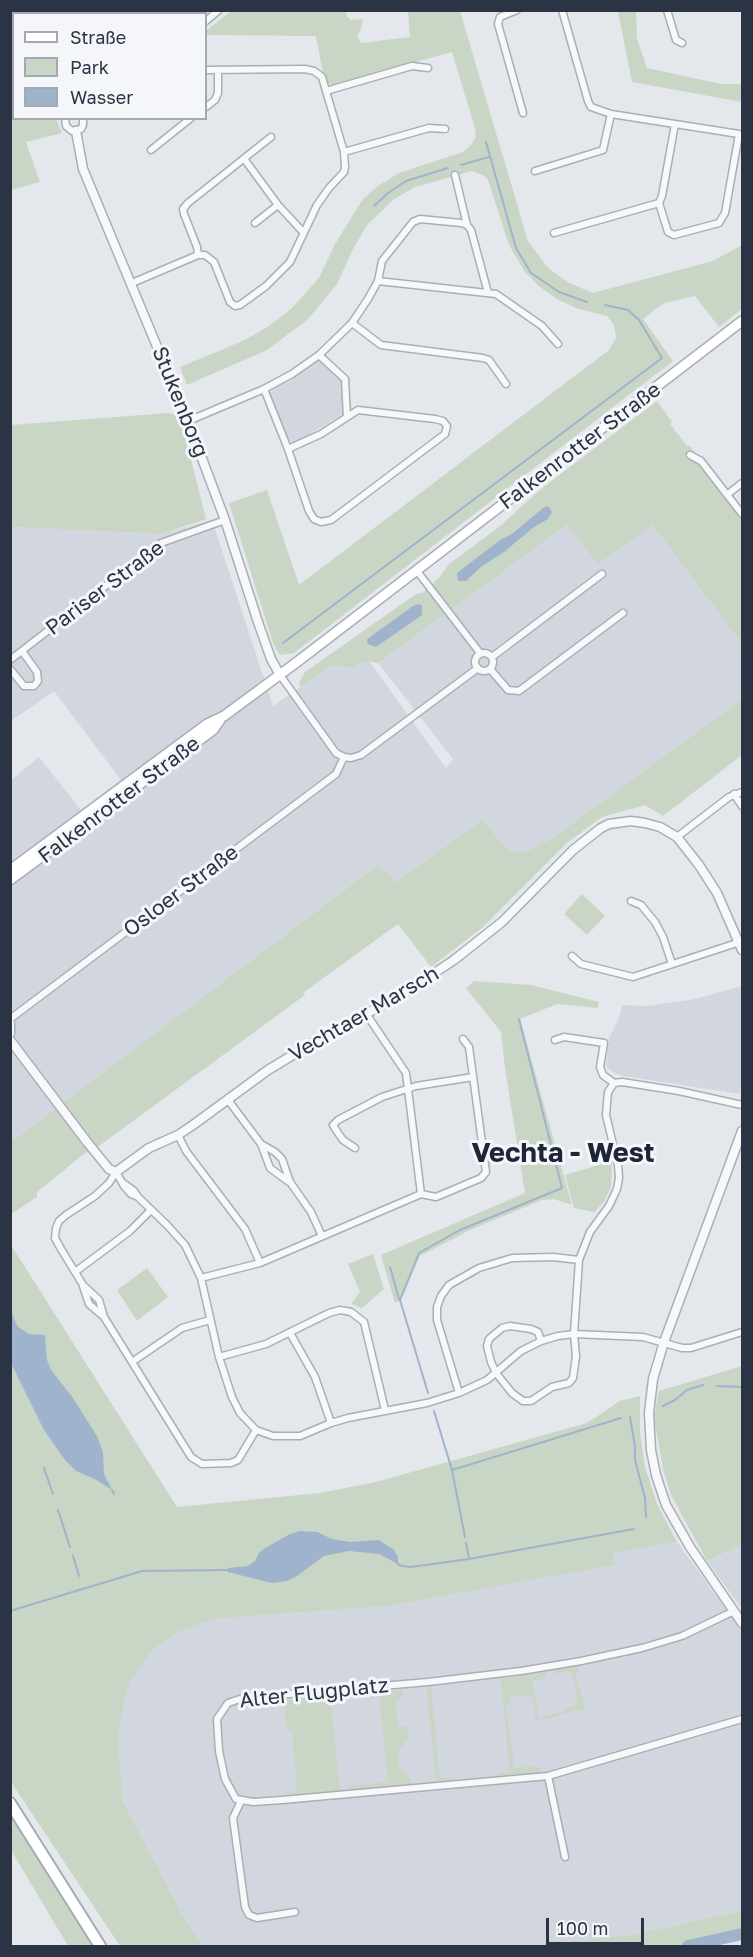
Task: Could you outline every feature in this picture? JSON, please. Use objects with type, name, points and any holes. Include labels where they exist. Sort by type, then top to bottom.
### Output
[{"type":"main road","name":"Falkenrotter Straße","points":[[10,870],[207,724],[224,716],[280,675],[742,321]]},
{"type":"main road","name":"Falkenrotter Straße","points":[[10,880],[213,730],[224,716]]},
{"type":"main road","points":[[10,1803],[100,1947]]},
{"type":"street","points":[[207,20],[219,10]]},
{"type":"street","points":[[518,10],[500,17],[498,24],[524,112]]},
{"type":"street","points":[[562,10],[591,106],[611,114],[675,123],[740,134],[723,219],[719,223],[674,235],[668,232],[659,203],[675,123]]},
{"type":"street","points":[[667,10],[676,40],[682,43]]},
{"type":"street","points":[[326,91],[412,66],[428,68]]},
{"type":"street","points":[[132,283],[198,255],[205,255],[213,262],[230,302],[235,306],[240,305],[266,286],[290,262],[317,205],[344,172],[344,153],[322,77],[314,71],[305,69],[207,70]]},
{"type":"street","points":[[207,106],[215,100],[218,93],[218,70]]},
{"type":"street","points":[[536,171],[603,150],[611,114]]},
{"type":"street","name":"Stukenborg","points":[[65,120],[68,129],[76,131],[83,169],[188,421],[225,520],[271,658],[280,675]]},
{"type":"street","points":[[76,131],[83,125],[83,120]]},
{"type":"street","points":[[150,150],[188,120]]},
{"type":"street","points":[[344,153],[429,128],[445,129]]},
{"type":"street","points":[[198,255],[183,209],[271,137]]},
{"type":"street","points":[[244,160],[278,205],[303,232]]},
{"type":"street","points":[[455,175],[467,225],[471,230],[488,293]]},
{"type":"street","points":[[554,233],[659,203]]},
{"type":"street","points":[[255,223],[278,205]]},
{"type":"street","points":[[188,421],[264,389],[292,374],[319,355],[351,323],[368,299],[378,281],[382,261],[412,222],[420,219],[467,225]]},
{"type":"street","points":[[378,281],[496,294],[542,326],[558,344]]},
{"type":"street","points":[[351,323],[381,345],[489,360],[506,384]]},
{"type":"street","points":[[319,355],[345,379],[347,417]]},
{"type":"street","points":[[264,389],[309,511],[314,519],[321,522],[331,520],[445,434],[447,426],[443,421],[435,419],[354,411],[321,434],[288,449]]},
{"type":"street","points":[[690,455],[701,461],[742,514]]},
{"type":"street","points":[[728,494],[742,483]]},
{"type":"street","name":"Pariser Straße","points":[[10,660],[161,543],[225,520]]},
{"type":"street","points":[[417,571],[480,653],[489,654],[492,657],[494,662],[490,669],[484,671],[478,668],[475,662],[480,653]]},
{"type":"street","points":[[492,657],[602,574]]},
{"type":"street","points":[[490,669],[508,690],[519,691],[623,613]]},
{"type":"street","points":[[10,669],[24,686],[34,686],[38,681],[37,672],[22,651]]},
{"type":"street","points":[[280,675],[336,753],[344,758],[361,755],[478,668]]},
{"type":"street","name":"Osloer Straße","points":[[10,1021],[336,774],[344,758]]},
{"type":"street","points":[[677,837],[734,794],[742,792]]},
{"type":"street","points":[[734,794],[742,806]]},
{"type":"street","name":"Vechtaer Marsch","points":[[116,1172],[149,1148],[178,1135],[285,1059],[367,1015],[454,960],[502,922],[573,850],[609,824],[645,823],[660,827],[677,837],[717,892],[741,946]]},
{"type":"street","points":[[631,901],[641,905],[655,922],[672,964]]},
{"type":"street","points":[[572,956],[582,964],[633,977],[741,946]]},
{"type":"street","points":[[367,1015],[406,1073],[421,1194]]},
{"type":"street","points":[[10,1021],[10,1033]]},
{"type":"street","points":[[555,1040],[564,1037],[604,1043],[600,1067],[603,1075],[614,1083],[622,1082],[679,1091],[742,1105]]},
{"type":"street","points":[[201,1278],[260,1263],[421,1194],[436,1197],[481,1178],[486,1172],[469,1047],[463,1039]]},
{"type":"street","points":[[10,1040],[108,1169],[116,1172],[123,1183],[134,1191],[185,1245],[201,1278],[219,1357],[236,1405],[240,1413],[256,1430],[273,1436],[300,1436],[331,1423],[459,1393],[496,1373],[521,1351],[541,1341],[574,1334],[643,1337],[682,1348],[691,1348],[742,1332]]},
{"type":"street","points":[[355,1148],[343,1140],[333,1125],[338,1119],[382,1097],[425,1084],[472,1077]]},
{"type":"street","points":[[541,1341],[538,1332],[510,1326],[502,1328],[489,1338],[487,1346],[490,1362],[512,1393],[523,1401],[531,1401],[552,1387],[569,1383],[573,1377],[576,1356],[574,1334],[579,1260],[590,1232],[609,1206],[617,1189],[618,1165],[606,1115],[608,1092],[614,1083]]},
{"type":"street","points":[[228,1100],[261,1144],[270,1168],[290,1182]]},
{"type":"street","points":[[742,1131],[664,1342],[653,1379],[649,1413],[651,1450],[666,1505],[690,1547],[742,1623]]},
{"type":"street","points":[[178,1135],[186,1151],[245,1229],[260,1263]]},
{"type":"street","points":[[261,1144],[282,1159],[290,1182],[311,1212],[322,1236]]},
{"type":"street","points":[[116,1172],[109,1183],[66,1215],[56,1228],[55,1238],[83,1285],[99,1300],[104,1317],[197,1462],[202,1464],[238,1461],[256,1430]]},
{"type":"street","points":[[75,1272],[130,1230],[151,1210]]},
{"type":"street","points":[[459,1393],[437,1320],[437,1307],[449,1285],[479,1268],[512,1258],[553,1257],[579,1260]]},
{"type":"street","points":[[219,1357],[266,1344],[328,1312],[340,1310],[351,1312],[364,1322],[369,1336],[385,1410]]},
{"type":"street","points":[[132,1362],[182,1328],[210,1320]]},
{"type":"street","points":[[290,1333],[315,1377],[331,1423]]},
{"type":"street","name":"Alter Flugplatz","points":[[241,1801],[236,1799],[225,1779],[219,1751],[217,1719],[228,1703],[243,1698],[480,1676],[581,1661],[672,1639],[734,1611]]},
{"type":"street","points":[[294,1912],[256,1918],[249,1915],[245,1907],[232,1818],[241,1801],[282,1800],[506,1782],[548,1776],[742,1719]]},
{"type":"street","points":[[548,1776],[565,1857]]},
{"type":"shaded area","points":[[321,359],[340,375],[343,382],[344,413],[293,443],[286,437],[270,394],[274,388],[289,382]]},
{"type":"shaded area","points":[[212,520],[273,706],[332,665],[353,668],[369,661],[446,768],[453,759],[378,663],[567,525],[651,524],[742,644],[742,699],[551,839],[525,852],[509,852],[483,819],[396,882],[379,864],[11,1142],[11,780],[39,757],[81,810],[121,780],[54,691],[11,721],[11,527],[162,534]]},
{"type":"shaded area","points":[[742,986],[740,1094],[623,1076],[606,1067],[609,1038],[620,1016],[622,1005],[648,1006],[695,999]]},
{"type":"shaded area","points":[[677,1542],[742,1631],[742,1911],[630,1935],[527,1946],[203,1946],[181,1912],[123,1801],[118,1733],[126,1694],[133,1677],[154,1649],[179,1632],[212,1619],[388,1606],[614,1565],[613,1553]]},
{"type":"shaded area","points":[[742,1545],[742,1609],[707,1561]]},
{"type":"green space","points":[[231,11],[345,11],[351,20],[363,19],[357,36],[361,43],[410,37],[408,12],[460,11],[528,241],[548,268],[569,283],[593,293],[713,261],[742,245],[742,309],[719,327],[695,296],[664,303],[643,319],[673,361],[294,653],[281,655],[273,643],[229,503],[267,490],[299,585],[609,350],[616,338],[614,325],[607,316],[576,308],[557,299],[525,272],[509,245],[488,180],[483,175],[472,171],[415,187],[393,200],[367,225],[337,284],[308,319],[267,350],[187,385],[180,367],[245,340],[269,326],[291,309],[319,278],[335,244],[363,199],[378,186],[399,173],[463,152],[476,137],[452,52],[332,85],[328,83],[323,73],[316,36],[207,35],[207,30]]},
{"type":"green space","points":[[618,11],[636,11],[637,39],[647,68],[721,84],[742,84],[742,102],[632,82]]},
{"type":"green space","points":[[12,111],[12,120],[56,120],[62,133],[26,142],[40,182],[11,190],[10,112]]},
{"type":"green space","points":[[657,401],[672,422],[670,424],[687,446],[690,446],[742,520],[742,644],[652,525],[598,564],[567,525],[378,663],[366,661],[353,668],[332,665],[301,687],[299,683],[305,672],[416,594],[422,593],[439,578],[449,564],[499,527],[541,489]]},
{"type":"green space","points":[[168,413],[176,415],[181,420],[206,519],[162,534],[11,527],[11,425]]},
{"type":"green space","points":[[742,699],[742,755],[663,816],[645,805],[602,817],[568,842],[483,927],[431,967],[398,924],[99,1146],[85,1153],[37,1192],[37,1197],[11,1214],[11,1142],[379,864],[396,882],[483,819],[509,852],[525,852],[551,839]]},
{"type":"green space","points":[[582,894],[605,916],[587,935],[564,914]]},
{"type":"green space","points":[[474,981],[531,985],[599,1002],[597,1008],[557,1004],[520,1019],[572,1205],[554,1199],[542,1200],[470,1230],[420,1256],[401,1300],[395,1303],[381,1255],[525,1193],[501,1032],[466,988]]},
{"type":"green space","points":[[612,1161],[611,1187],[604,1202],[594,1212],[574,1208],[565,1175]]},
{"type":"green space","points":[[11,1245],[177,1507],[320,1493],[376,1482],[587,1423],[620,1401],[640,1396],[640,1433],[645,1467],[657,1504],[677,1542],[613,1553],[615,1565],[388,1606],[212,1619],[179,1632],[154,1649],[133,1677],[126,1694],[118,1733],[123,1801],[181,1912],[203,1946],[120,1946],[11,1782]]},
{"type":"green space","points":[[373,1254],[384,1289],[362,1308],[351,1304],[360,1292],[348,1264]]},
{"type":"green space","points":[[147,1268],[168,1297],[137,1321],[117,1290]]},
{"type":"green space","points":[[742,1366],[742,1545],[707,1561],[671,1495],[663,1469],[654,1418],[659,1391]]},
{"type":"green space","points":[[578,1665],[580,1671],[575,1673],[585,1708],[542,1720],[542,1717],[558,1713],[577,1704],[576,1687],[571,1671],[554,1674],[554,1670]]},
{"type":"green space","points":[[545,1672],[546,1676],[537,1681],[532,1679],[539,1720],[536,1721],[532,1695],[510,1697],[511,1705],[506,1706],[514,1766],[516,1768],[535,1766],[540,1768],[541,1772],[495,1776],[493,1774],[510,1772],[501,1679]]},
{"type":"green space","points":[[431,1684],[440,1778],[455,1777],[455,1780],[437,1781],[435,1778],[427,1690]]},
{"type":"green space","points":[[402,1690],[402,1698],[396,1699],[398,1726],[407,1725],[408,1737],[398,1752],[399,1767],[412,1781],[411,1784],[351,1790],[348,1786],[388,1782],[379,1693]]},
{"type":"green space","points":[[330,1697],[340,1789],[287,1795],[285,1793],[297,1791],[292,1731],[287,1731],[284,1701]]},
{"type":"green space","points":[[11,1815],[93,1946],[68,1946],[11,1850]]},
{"type":"green space","points":[[742,1911],[742,1940],[714,1946],[527,1946],[630,1935]]},
{"type":"water","points":[[548,506],[552,512],[548,519],[482,566],[466,581],[458,581],[457,573]]},
{"type":"water","points":[[418,604],[422,605],[422,615],[376,647],[368,644],[367,640],[370,637]]},
{"type":"water","points":[[11,1312],[18,1327],[29,1334],[45,1335],[47,1360],[51,1370],[73,1398],[98,1438],[103,1453],[104,1474],[112,1490],[76,1471],[65,1460],[44,1430],[11,1363]]},
{"type":"water","points":[[300,1531],[317,1532],[332,1539],[350,1542],[379,1540],[394,1550],[398,1557],[398,1564],[379,1554],[349,1551],[324,1556],[287,1581],[271,1583],[228,1572],[228,1568],[248,1566],[265,1548]]},
{"type":"waterway","points":[[486,142],[516,248],[531,273],[559,292],[587,302]]},
{"type":"waterway","points":[[461,165],[489,157]]},
{"type":"waterway","points":[[374,206],[406,181],[448,168]]},
{"type":"waterway","points":[[283,643],[662,358],[639,320],[628,310],[605,305]]},
{"type":"waterway","points":[[428,1393],[400,1300],[419,1253],[460,1230],[562,1188],[519,1019]]},
{"type":"waterway","points":[[390,1267],[399,1299]]},
{"type":"waterway","points":[[663,1406],[687,1390],[703,1385]]},
{"type":"waterway","points":[[717,1386],[742,1387]]},
{"type":"waterway","points":[[434,1411],[452,1470],[465,1537]]},
{"type":"waterway","points":[[630,1417],[635,1460],[645,1498],[646,1517]]},
{"type":"waterway","points":[[452,1470],[621,1418]]},
{"type":"waterway","points":[[44,1468],[53,1494]]},
{"type":"waterway","points":[[112,1490],[114,1494]]},
{"type":"waterway","points":[[58,1510],[70,1547]]},
{"type":"waterway","points":[[398,1564],[411,1567],[469,1559],[634,1529]]},
{"type":"waterway","points":[[466,1543],[469,1558]]},
{"type":"waterway","points":[[73,1556],[79,1576]]},
{"type":"waterway","points":[[10,1611],[142,1571],[228,1570]]},
{"type":"waterway","points":[[688,1946],[742,1934]]},
{"type":"district","name":"Vechta - West","points":[[563,1153]]}]
